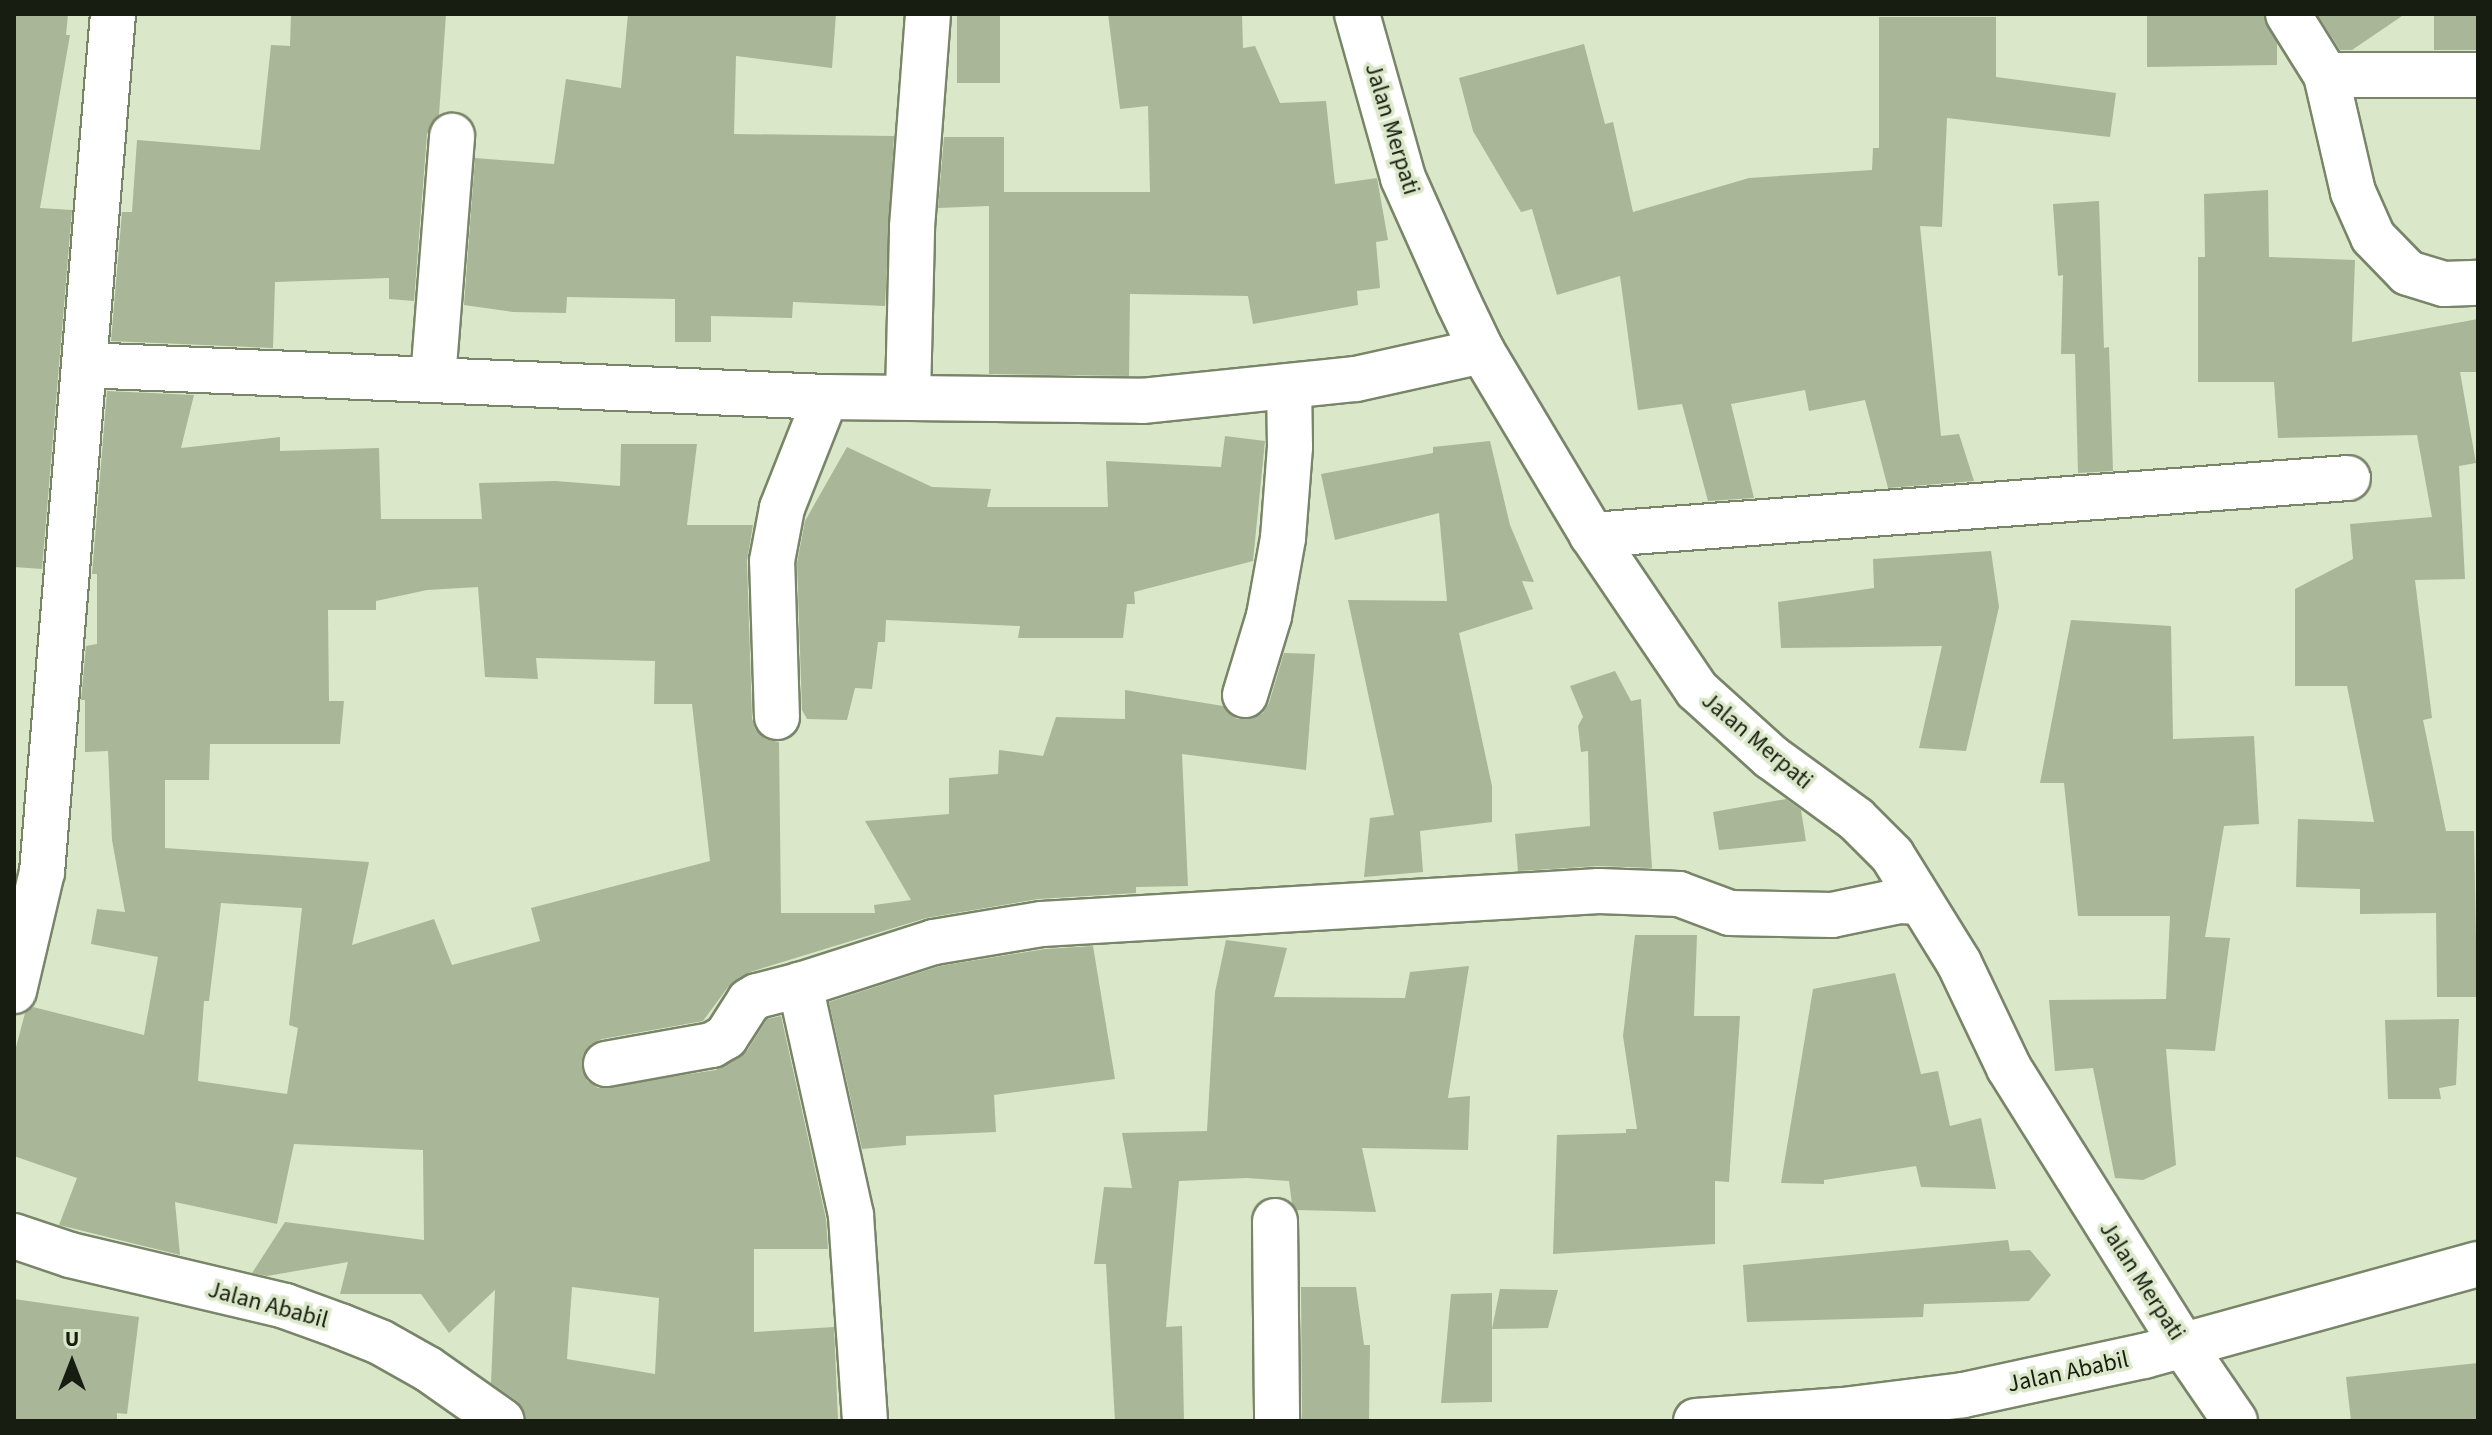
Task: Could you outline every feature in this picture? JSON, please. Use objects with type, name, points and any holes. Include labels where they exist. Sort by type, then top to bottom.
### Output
[{"type":"street","points":[[14,991],[42,872],[113,14]]},
{"type":"street","points":[[908,396],[912,227],[928,14]]},
{"type":"street","name":"Jalan Merpati","points":[[1357,14],[1403,178],[1482,351],[1592,535],[1697,690],[1771,757],[1856,819],[1892,855],[1959,963],[2009,1068],[2183,1345],[2235,1421]]},
{"type":"street","points":[[2288,14],[2326,75],[2353,192],[2373,237],[2408,273],[2444,284],[2478,283]]},
{"type":"street","points":[[2326,75],[2478,75]]},
{"type":"street","points":[[433,379],[452,136]]},
{"type":"street","points":[[84,365],[826,397],[1142,401],[1356,379],[1482,351]]},
{"type":"street","points":[[1245,695],[1269,616],[1283,538],[1290,447],[1289,386]]},
{"type":"street","points":[[777,717],[772,561],[782,508],[826,397]]},
{"type":"street","points":[[1592,535],[2348,478]]},
{"type":"street","points":[[606,1064],[712,1045],[726,1037],[749,1001],[934,942],[1042,924],[1599,891],[1679,894],[1730,913],[1832,915],[1899,901],[1921,902]]},
{"type":"street","points":[[800,985],[851,1215],[865,1421]]},
{"type":"street","points":[[1275,1221],[1277,1421]]},
{"type":"street","name":"Jalan Ababil","points":[[14,1236],[70,1255],[285,1306],[340,1326],[380,1342],[428,1369],[502,1421]]},
{"type":"street","name":"Jalan Ababil","points":[[1696,1421],[1843,1410],[1963,1395],[2183,1345],[2478,1264]]},
{"type":"building","points":[[14,14],[68,14],[66,35],[70,35],[40,208],[72,210],[42,569],[14,567]]},
{"type":"building","points":[[291,14],[446,14],[439,115],[427,134],[414,301],[389,299],[389,278],[275,282],[273,348],[111,341],[122,212],[132,212],[137,140],[260,150],[271,45],[290,46]]},
{"type":"building","points":[[628,14],[836,14],[832,68],[736,56],[734,134],[894,136],[885,306],[793,302],[792,318],[711,316],[711,342],[675,342],[675,299],[567,297],[566,313],[513,312],[464,305],[475,158],[554,164],[566,79],[621,88]]},
{"type":"building","points":[[957,14],[1000,14],[1000,83],[957,83]]},
{"type":"building","points":[[1108,14],[1242,14],[1243,48],[1255,46],[1280,103],[1326,101],[1335,184],[1377,178],[1388,240],[1376,242],[1380,288],[1357,291],[1358,305],[1253,324],[1248,296],[1130,294],[1129,376],[989,374],[989,206],[938,208],[944,137],[1004,137],[1004,192],[1150,192],[1148,106],[1120,109]]},
{"type":"building","points":[[2147,14],[2263,14],[2277,43],[2277,65],[2147,67]]},
{"type":"building","points":[[2317,14],[2405,14],[2352,50],[2340,50]]},
{"type":"building","points":[[2434,14],[2478,14],[2478,50],[2434,50]]},
{"type":"building","points":[[1879,17],[1996,17],[1996,77],[2116,93],[2110,137],[1947,118],[1942,227],[1920,226],[1941,436],[1959,434],[1974,481],[1888,488],[1865,400],[1809,411],[1805,390],[1731,404],[1754,498],[1708,501],[1682,404],[1638,410],[1620,276],[1557,295],[1532,209],[1521,212],[1473,131],[1459,78],[1584,44],[1605,124],[1613,122],[1633,212],[1749,178],[1872,170],[1873,148],[1879,148]]},
{"type":"building","points":[[2268,190],[2269,257],[2355,260],[2352,342],[2478,319],[2478,372],[2460,372],[2476,463],[2459,466],[2465,579],[2415,580],[2432,718],[2423,720],[2446,831],[2474,831],[2477,997],[2437,997],[2436,913],[2360,914],[2360,889],[2296,887],[2298,819],[2374,822],[2347,686],[2295,686],[2295,589],[2353,559],[2350,524],[2432,517],[2417,435],[2278,438],[2274,382],[2198,382],[2198,257],[2205,257],[2204,194]]},
{"type":"building","points":[[2099,201],[2104,348],[2109,347],[2113,471],[2078,473],[2075,354],[2061,354],[2063,275],[2058,276],[2053,204]]},
{"type":"building","points":[[107,391],[194,395],[181,448],[280,437],[280,451],[379,448],[381,519],[482,519],[479,483],[555,481],[620,486],[621,444],[697,444],[687,525],[753,525],[747,561],[752,718],[755,729],[765,739],[779,742],[781,913],[875,913],[874,905],[911,900],[865,821],[949,814],[949,778],[998,774],[999,750],[1043,756],[1056,717],[1125,719],[1125,690],[1223,706],[1237,719],[1251,719],[1263,713],[1269,703],[1284,653],[1315,654],[1306,770],[1182,754],[1188,886],[1136,887],[1136,893],[1038,899],[926,918],[750,972],[728,987],[703,1021],[602,1039],[591,1044],[583,1055],[582,1069],[587,1081],[598,1088],[716,1070],[747,1051],[767,1019],[781,1016],[826,1219],[828,1249],[754,1249],[754,1332],[834,1327],[838,1421],[526,1420],[517,1401],[491,1383],[495,1290],[449,1333],[421,1294],[340,1294],[348,1262],[267,1276],[252,1273],[285,1222],[424,1240],[423,1150],[294,1144],[277,1224],[175,1202],[180,1255],[59,1225],[77,1178],[14,1156],[14,1055],[25,1013],[33,1007],[144,1035],[158,957],[91,944],[97,909],[125,912],[112,840],[108,751],[85,752],[85,700],[81,700],[86,646],[97,644],[97,574],[92,574]],"holes":[[[478,587],[485,677],[538,679],[536,658],[655,661],[654,704],[692,704],[710,861],[531,908],[540,941],[452,965],[434,919],[352,945],[369,862],[165,848],[165,780],[209,780],[210,744],[340,744],[344,701],[329,701],[328,610],[376,610],[376,601],[427,590]],[[221,903],[302,908],[289,1025],[298,1028],[287,1094],[198,1081],[204,1001],[209,1001]],[[572,1287],[659,1298],[655,1374],[567,1359]]]},
{"type":"building","points":[[1225,436],[1265,441],[1253,561],[1134,592],[1135,604],[1127,604],[1123,638],[1018,638],[1020,626],[886,620],[885,642],[878,642],[872,689],[855,688],[847,720],[807,719],[802,710],[797,563],[805,521],[847,447],[932,487],[991,489],[987,507],[1108,507],[1106,461],[1221,467]]},
{"type":"building","points":[[1490,441],[1510,525],[1534,582],[1522,581],[1533,609],[1459,633],[1492,786],[1492,822],[1420,831],[1423,872],[1364,877],[1370,818],[1394,815],[1348,600],[1447,601],[1439,513],[1335,540],[1321,474],[1433,453],[1433,447]]},
{"type":"building","points":[[1991,551],[1999,607],[1966,751],[1919,748],[1942,646],[1781,648],[1778,602],[1874,588],[1873,559]]},
{"type":"building","points":[[2071,620],[2171,626],[2173,739],[2254,736],[2259,824],[2224,826],[2205,937],[2230,938],[2215,1051],[2166,1049],[2176,1165],[2143,1180],[2115,1178],[2093,1068],[2055,1071],[2049,1000],[2166,999],[2170,916],[2078,916],[2064,783],[2040,783]]},
{"type":"building","points":[[1615,671],[1631,701],[1641,699],[1652,868],[1598,866],[1518,871],[1515,834],[1590,826],[1588,751],[1581,752],[1578,726],[1583,717],[1570,686]]},
{"type":"building","points":[[1786,799],[1801,810],[1806,841],[1719,850],[1713,812]]},
{"type":"building","points":[[1635,935],[1697,935],[1694,1016],[1740,1016],[1729,1182],[1715,1181],[1715,1244],[1553,1254],[1557,1135],[1626,1133],[1626,1129],[1637,1129],[1623,1036]]},
{"type":"building","points":[[1226,940],[1287,948],[1274,997],[1405,998],[1410,972],[1469,966],[1448,1098],[1470,1096],[1468,1150],[1362,1148],[1376,1212],[1297,1210],[1292,1204],[1289,1181],[1247,1178],[1179,1181],[1166,1327],[1182,1326],[1184,1421],[1115,1421],[1106,1264],[1094,1264],[1104,1187],[1132,1188],[1122,1133],[1207,1131],[1215,992]]},
{"type":"building","points":[[1093,946],[1115,1079],[994,1095],[996,1132],[906,1136],[906,1145],[862,1149],[829,1002],[940,966],[1045,949]]},
{"type":"building","points":[[1895,973],[1921,1074],[1938,1071],[1950,1126],[1981,1118],[1996,1189],[1921,1187],[1916,1166],[1824,1180],[1824,1184],[1781,1183],[1813,989]]},
{"type":"building","points":[[2459,1019],[2456,1085],[2439,1088],[2441,1099],[2388,1099],[2385,1020]]},
{"type":"building","points":[[2008,1240],[2010,1251],[2030,1250],[2051,1275],[2029,1301],[1924,1304],[1923,1317],[1747,1322],[1743,1265]]},
{"type":"building","points":[[1301,1287],[1356,1287],[1364,1345],[1370,1345],[1369,1421],[1302,1421]]},
{"type":"building","points":[[1500,1289],[1558,1290],[1548,1328],[1492,1329]]},
{"type":"building","points":[[1492,1293],[1492,1402],[1441,1403],[1451,1294]]},
{"type":"building","points":[[14,1299],[139,1317],[127,1414],[117,1413],[117,1421],[14,1421]]},
{"type":"building","points":[[2478,1363],[2478,1421],[2351,1421],[2346,1377]]}]
